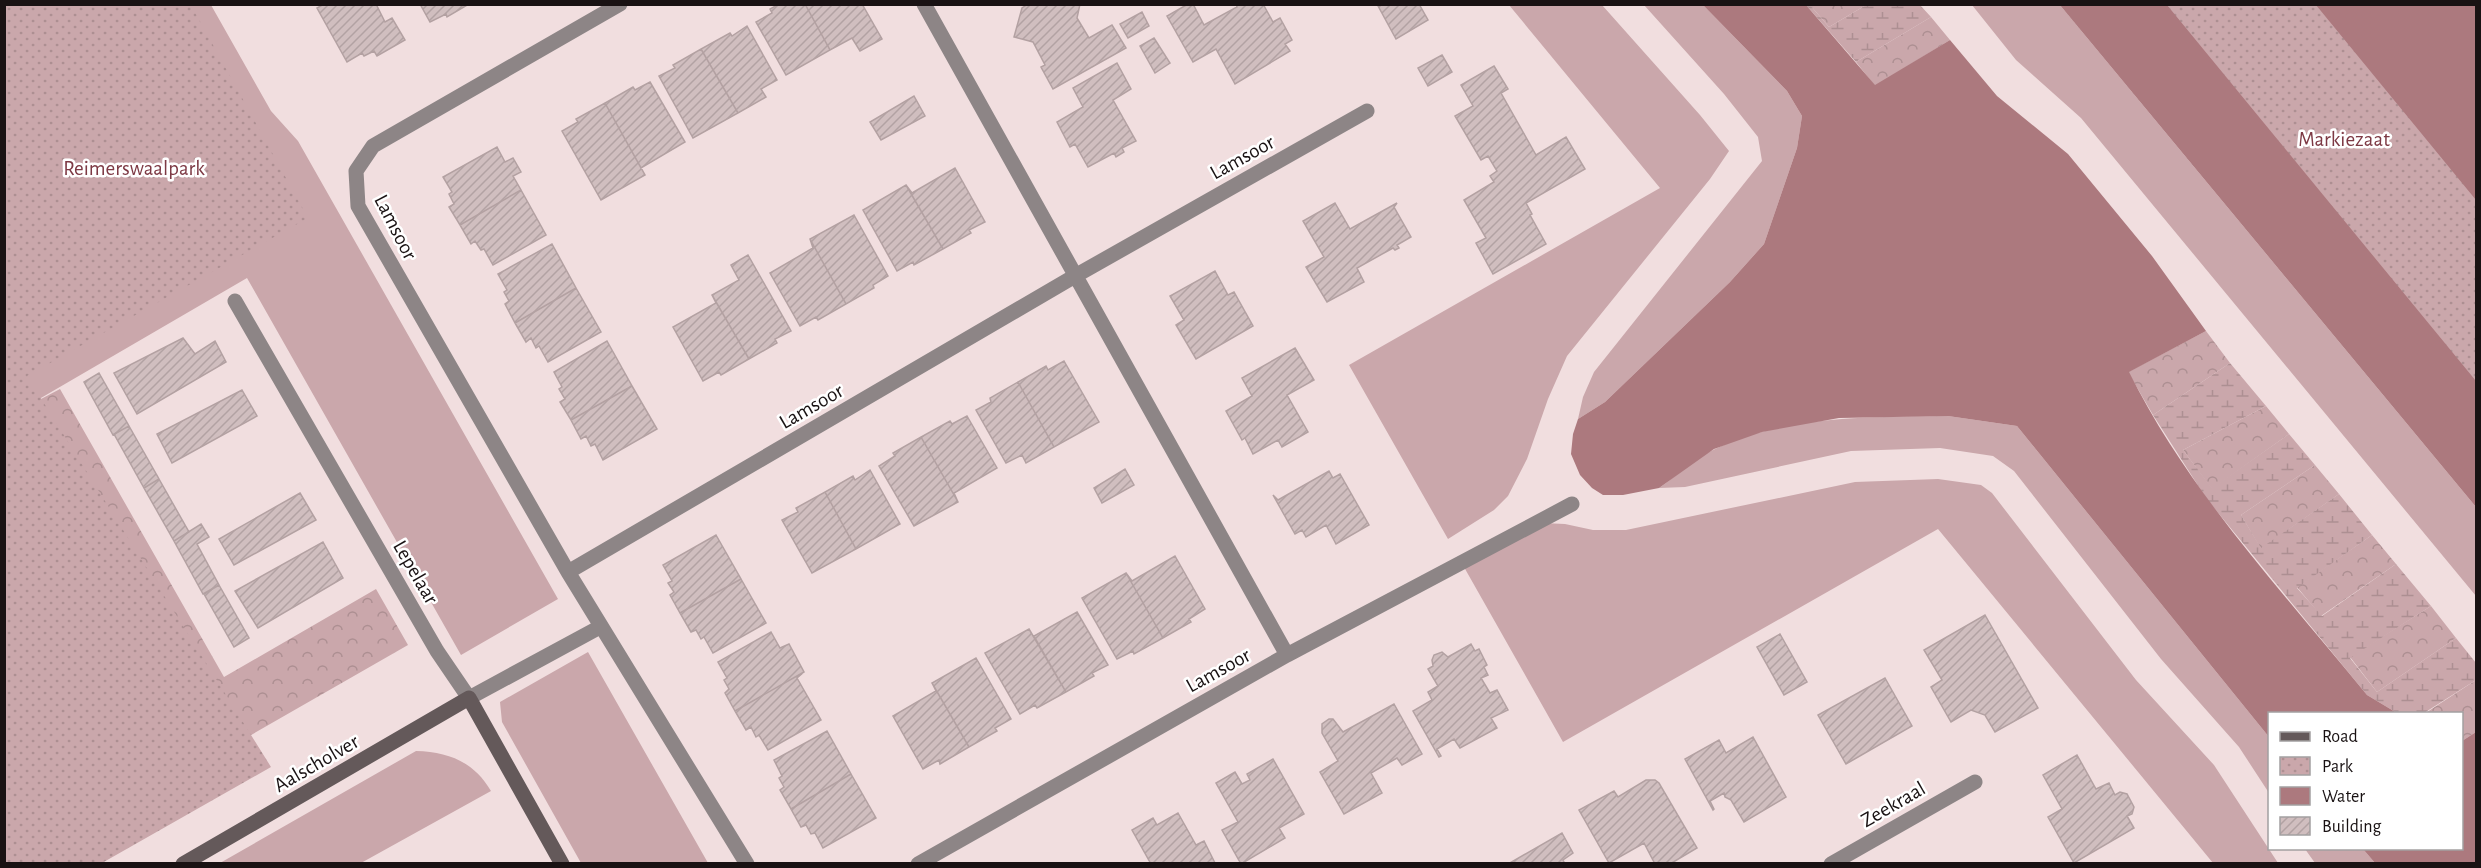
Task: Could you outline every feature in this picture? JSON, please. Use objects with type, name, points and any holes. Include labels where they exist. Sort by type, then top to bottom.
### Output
[{"type":"street","name":"Lamsoor","points":[[620,4],[373,146],[356,171],[358,206],[600,627],[747,864]]},
{"type":"street","points":[[924,4],[1287,655]]},
{"type":"street","name":"Lamsoor","points":[[568,572],[1075,276],[1367,111]]},
{"type":"street","name":"Lepelaar","points":[[235,301],[437,651],[469,699],[562,864]]},
{"type":"street","name":"Lamsoor","points":[[918,864],[1287,655],[1572,504]]},
{"type":"street","points":[[469,699],[600,627]]},
{"type":"street","name":"Aalscholver","points":[[183,864],[469,699]]},
{"type":"street","name":"Zeekraal","points":[[1831,864],[1975,782]]},
{"type":"green space","name":"Reimerswaalpark","points":[[5,4],[191,5],[308,218],[27,376],[271,767],[102,863],[5,863]]},
{"type":"green space","points":[[5,5],[211,5],[271,111],[298,141],[558,599],[461,655],[247,278],[22,409],[5,522]]},
{"type":"green space","points":[[1509,5],[1602,5],[1729,151],[1710,179],[1567,356],[1548,399],[1527,459],[1508,496],[1494,510],[1448,539],[1349,365],[1660,188]]},
{"type":"green space","points":[[1644,5],[1703,5],[1787,91],[1802,116],[1797,148],[1764,244],[1730,282],[1605,402],[1578,419],[1583,397],[1594,372],[1762,161],[1758,137],[1724,94]]},
{"type":"green space","points":[[1806,5],[1810,5],[1829,27],[1866,5],[1920,5],[1931,17],[1856,62]]},
{"type":"green space","points":[[1810,5],[1866,5],[1829,27]]},
{"type":"green space","points":[[1972,5],[2060,5],[2476,507],[2476,596],[2081,118],[2016,60]]},
{"type":"green space","name":"Markiezaat","points":[[2060,5],[2476,5],[2476,506]]},
{"type":"green space","points":[[1931,17],[1950,40],[1875,86],[1856,62]]},
{"type":"green space","points":[[2206,331],[2230,363],[2153,415],[2128,372]]},
{"type":"green space","points":[[2230,363],[2266,406],[2183,450],[2212,488],[2289,434],[2315,465],[2241,515],[2261,548],[2339,494],[2372,535],[2297,588],[2322,616],[2396,564],[2431,606],[2350,658],[2377,692],[2456,638],[2476,663],[2476,680],[2426,712],[2395,712],[2367,695],[2206,498],[2153,415]]},
{"type":"green space","points":[[60,389],[224,677],[376,589],[408,645],[28,863],[5,864],[4,742],[22,409]]},
{"type":"green space","points":[[2266,406],[2289,434],[2212,489],[2183,450]]},
{"type":"green space","points":[[1948,416],[2017,426],[2268,736],[2268,791],[2239,747],[2161,659],[2014,471],[1993,456],[1940,448],[1851,451],[1685,487],[1659,488],[1693,462],[1715,449],[1742,438],[1799,424],[1889,417]]},
{"type":"green space","points":[[2315,465],[2339,494],[2261,549],[2241,515]]},
{"type":"green space","points":[[1938,479],[1981,485],[1992,493],[2136,680],[2214,765],[2278,863],[2213,863],[1938,529],[1563,742],[1460,560],[1543,523],[1565,524],[1593,530],[1626,530],[1855,482]]},
{"type":"green space","points":[[2372,535],[2396,564],[2321,616],[2297,587]]},
{"type":"green space","points":[[2431,606],[2456,638],[2377,692],[2350,657]]},
{"type":"green space","points":[[588,652],[708,863],[581,863],[502,722],[500,702]]},
{"type":"green space","points":[[2476,680],[2476,732],[2463,740],[2463,712],[2427,712]]},
{"type":"green space","points":[[416,751],[450,756],[460,761],[477,773],[491,791],[361,863],[220,863]]},
{"type":"green space","points":[[2306,850],[2364,850],[2375,863],[2315,863]]},
{"type":"water","points":[[1703,5],[1806,5],[1875,85],[1950,40],[1997,96],[2068,154],[2152,256],[2206,331],[2129,372],[2153,416],[2208,499],[2270,579],[2367,695],[2395,712],[2268,712],[2268,736],[2017,426],[1948,416],[1839,418],[1762,432],[1714,449],[1659,488],[1623,495],[1603,495],[1592,488],[1580,475],[1571,454],[1573,434],[1578,419],[1605,402],[1730,282],[1764,244],[1797,148],[1802,116],[1787,91]]},
{"type":"water","points":[[2060,5],[2167,5],[2476,381],[2476,507]]},
{"type":"water","points":[[2316,5],[2476,5],[2476,200]]},
{"type":"water","points":[[2476,732],[2476,863],[2375,863],[2364,850],[2463,850],[2463,740]]},
{"type":"building","points":[[324,4],[376,4],[385,22],[392,18],[405,40],[377,56],[374,51],[364,56],[362,53],[347,62],[317,8]]},
{"type":"building","points":[[420,4],[469,4],[447,17],[446,14],[430,22]]},
{"type":"building","points":[[779,4],[805,4],[830,50],[786,75],[756,22],[772,13],[770,9]]},
{"type":"building","points":[[805,4],[862,4],[882,39],[860,51],[852,38],[830,50]]},
{"type":"building","points":[[1028,4],[1080,4],[1077,18],[1089,38],[1112,25],[1126,48],[1053,89],[1041,67],[1045,65],[1033,42],[1014,37],[1022,8]]},
{"type":"building","points":[[1188,4],[1193,4],[1204,25],[1237,7],[1236,4],[1263,4],[1273,22],[1280,18],[1292,40],[1285,44],[1290,51],[1235,84],[1216,49],[1193,62],[1167,16]]},
{"type":"building","points":[[1377,4],[1419,4],[1428,20],[1396,39]]},
{"type":"building","points":[[1142,12],[1149,26],[1128,38],[1120,24]]},
{"type":"building","points":[[747,26],[777,80],[761,89],[766,97],[738,113],[701,49],[730,33],[732,36]]},
{"type":"building","points":[[1154,38],[1170,63],[1155,73],[1140,46]]},
{"type":"building","points":[[701,49],[738,113],[693,138],[659,76],[675,68],[673,65]]},
{"type":"building","points":[[1442,55],[1452,72],[1428,86],[1418,68]]},
{"type":"building","points":[[1117,63],[1131,89],[1113,100],[1136,141],[1122,148],[1124,152],[1116,157],[1114,153],[1088,167],[1075,144],[1070,147],[1057,122],[1083,107],[1073,88]]},
{"type":"building","points":[[1494,66],[1508,89],[1501,93],[1536,155],[1566,137],[1585,169],[1526,203],[1546,244],[1493,274],[1476,243],[1486,238],[1464,200],[1494,182],[1490,176],[1497,171],[1488,156],[1481,160],[1455,116],[1473,106],[1461,85]]},
{"type":"building","points":[[650,82],[685,142],[641,168],[605,103],[633,87],[635,90]]},
{"type":"building","points":[[914,96],[925,116],[881,140],[870,122]]},
{"type":"building","points":[[605,103],[645,175],[601,200],[562,131],[578,122],[576,119]]},
{"type":"building","points":[[497,147],[505,162],[513,158],[521,172],[513,176],[521,190],[460,225],[449,207],[454,204],[449,194],[452,192],[443,177]]},
{"type":"building","points":[[955,168],[985,222],[969,230],[971,233],[943,249],[906,185],[912,193]]},
{"type":"building","points":[[906,185],[943,249],[914,265],[913,262],[897,271],[863,210]]},
{"type":"building","points":[[521,190],[546,235],[493,265],[484,249],[481,250],[475,241],[471,244],[460,225]]},
{"type":"building","points":[[1335,203],[1350,229],[1397,203],[1394,207],[1411,237],[1397,245],[1399,248],[1395,250],[1393,248],[1357,268],[1364,282],[1327,302],[1306,267],[1324,257],[1303,221]]},
{"type":"building","points":[[854,215],[888,276],[873,285],[874,288],[846,304],[810,239]]},
{"type":"building","points":[[810,239],[846,304],[818,320],[816,317],[800,326],[770,273],[813,248]]},
{"type":"building","points":[[552,244],[576,288],[515,323],[505,304],[509,301],[504,292],[507,290],[498,274]]},
{"type":"building","points":[[748,255],[791,331],[775,339],[777,343],[749,359],[712,295],[739,280],[731,265]]},
{"type":"building","points":[[1215,271],[1228,295],[1234,292],[1253,326],[1196,359],[1176,325],[1184,320],[1170,296]]},
{"type":"building","points":[[576,288],[601,332],[548,362],[539,346],[536,348],[531,338],[526,342],[515,323]]},
{"type":"building","points":[[712,295],[749,359],[721,375],[719,372],[703,381],[673,327],[716,303]]},
{"type":"building","points":[[183,338],[195,354],[215,341],[226,362],[137,414],[114,373]]},
{"type":"building","points":[[607,341],[632,386],[571,420],[560,402],[565,399],[554,372]]},
{"type":"building","points":[[1295,348],[1314,380],[1287,395],[1308,432],[1282,447],[1278,440],[1253,454],[1245,438],[1242,440],[1226,411],[1252,396],[1242,378]]},
{"type":"building","points":[[1064,361],[1099,422],[1054,447],[1018,382],[1046,366],[1048,370]]},
{"type":"building","points":[[99,373],[129,426],[113,435],[84,382]]},
{"type":"building","points":[[1018,382],[1054,447],[1026,463],[1022,455],[1006,463],[976,410],[991,402],[990,398]]},
{"type":"building","points":[[632,386],[657,429],[603,460],[595,444],[591,446],[586,436],[581,439],[571,420]]},
{"type":"building","points":[[242,390],[257,416],[172,463],[157,434]]},
{"type":"building","points":[[967,416],[997,468],[954,493],[958,502],[921,437],[950,421],[952,424]]},
{"type":"building","points":[[129,426],[159,479],[144,488],[114,434]]},
{"type":"building","points":[[921,437],[958,502],[914,526],[879,466],[895,456],[893,453]]},
{"type":"building","points":[[1125,469],[1134,485],[1102,503],[1094,488]]},
{"type":"building","points":[[870,470],[900,524],[856,549],[825,492],[853,476],[855,480]]},
{"type":"building","points":[[1329,471],[1333,478],[1340,474],[1369,525],[1336,544],[1326,525],[1306,537],[1302,530],[1295,534],[1273,495],[1278,500]]},
{"type":"building","points":[[159,479],[189,532],[174,541],[144,488]]},
{"type":"building","points":[[825,492],[856,549],[812,573],[782,520],[798,512],[796,508]]},
{"type":"building","points":[[300,493],[316,520],[234,565],[219,539]]},
{"type":"building","points":[[201,524],[209,537],[197,544],[219,585],[203,594],[174,541]]},
{"type":"building","points":[[716,535],[741,579],[680,613],[670,595],[674,592],[668,583],[672,581],[663,565]]},
{"type":"building","points":[[323,542],[343,578],[258,628],[235,591]]},
{"type":"building","points":[[1175,556],[1205,609],[1189,619],[1191,622],[1163,638],[1126,573],[1132,581]]},
{"type":"building","points":[[1126,573],[1163,638],[1134,654],[1133,651],[1117,659],[1082,598]]},
{"type":"building","points":[[741,579],[766,623],[713,653],[704,637],[701,639],[696,630],[691,632],[680,613]]},
{"type":"building","points":[[219,585],[249,638],[234,647],[204,594]]},
{"type":"building","points":[[1077,612],[1108,665],[1092,673],[1094,676],[1066,692],[1034,636]]},
{"type":"building","points":[[1985,615],[2038,708],[1995,732],[1985,715],[1971,710],[1951,722],[1931,687],[1942,680],[1924,650]]},
{"type":"building","points":[[1029,629],[1066,692],[1037,708],[1035,705],[1020,714],[985,653]]},
{"type":"building","points":[[771,632],[780,648],[789,644],[804,672],[735,711],[725,693],[729,689],[724,680],[727,678],[718,662]]},
{"type":"building","points":[[1780,634],[1807,682],[1784,695],[1757,647]]},
{"type":"building","points":[[1471,644],[1475,651],[1479,649],[1487,665],[1484,667],[1488,675],[1481,678],[1490,693],[1497,690],[1508,710],[1491,718],[1497,728],[1460,748],[1454,739],[1437,749],[1441,756],[1439,757],[1413,711],[1432,700],[1428,692],[1438,686],[1428,669],[1433,666],[1434,655],[1442,652],[1448,657]]},
{"type":"building","points":[[976,658],[1011,719],[995,728],[997,731],[969,747],[932,683]]},
{"type":"building","points":[[804,672],[797,678],[821,720],[768,750],[759,735],[756,737],[751,727],[746,730],[735,711]]},
{"type":"building","points":[[1885,678],[1912,726],[1846,764],[1818,715]]},
{"type":"building","points":[[932,683],[969,747],[940,764],[939,760],[923,769],[893,716],[936,691]]},
{"type":"building","points":[[1394,704],[1422,754],[1402,765],[1397,758],[1371,773],[1382,793],[1344,814],[1320,772],[1338,761],[1322,733],[1322,724],[1333,719],[1343,732]]},
{"type":"building","points":[[827,731],[851,774],[791,809],[780,790],[784,787],[779,778],[782,776],[774,760]]},
{"type":"building","points":[[1753,737],[1786,797],[1744,822],[1724,793],[1710,801],[1713,810],[1685,759],[1719,740],[1726,753]]},
{"type":"building","points":[[2077,755],[2096,789],[2109,783],[2115,795],[2120,792],[2127,794],[2134,807],[2132,814],[2127,816],[2134,828],[2074,863],[2048,817],[2062,809],[2043,775]]},
{"type":"building","points":[[1273,759],[1304,814],[1279,828],[1285,838],[1241,864],[1222,830],[1238,822],[1216,783],[1235,772],[1242,784],[1250,780],[1247,774]]},
{"type":"building","points":[[851,774],[876,818],[823,848],[815,833],[811,834],[806,825],[801,827],[791,809]]},
{"type":"building","points":[[1646,780],[1655,780],[1659,783],[1697,848],[1670,864],[1655,864],[1644,843],[1609,863],[1579,810],[1614,791],[1618,797]]},
{"type":"building","points":[[1178,813],[1196,845],[1204,841],[1215,863],[1151,864],[1132,830],[1153,818],[1157,825]]},
{"type":"building","points":[[1562,833],[1573,853],[1563,860],[1565,864],[1508,864]]}]
